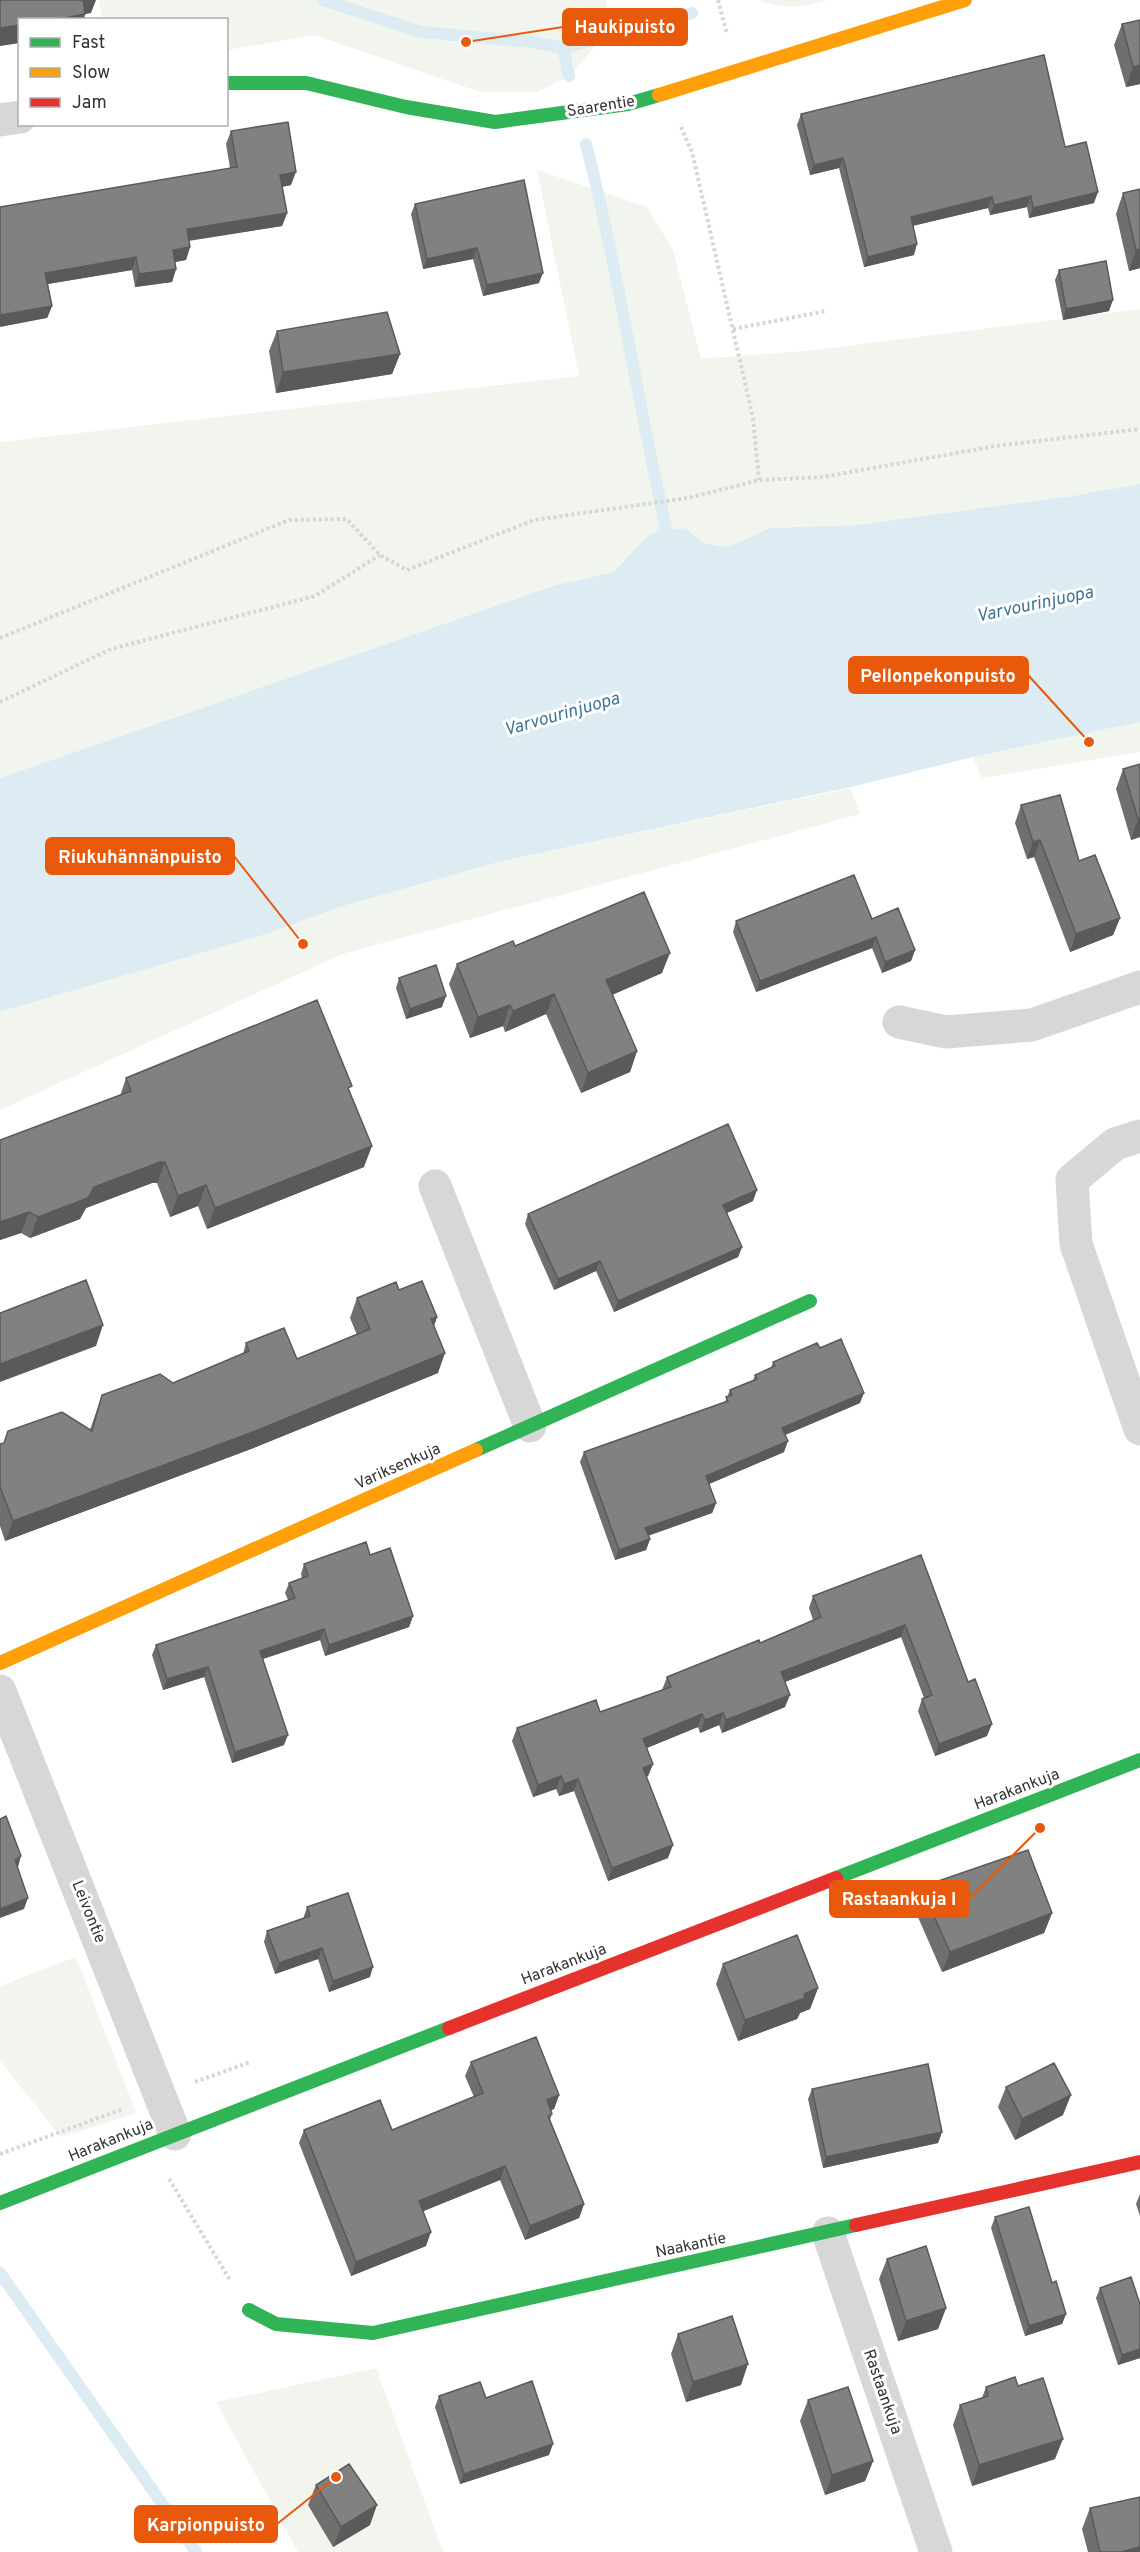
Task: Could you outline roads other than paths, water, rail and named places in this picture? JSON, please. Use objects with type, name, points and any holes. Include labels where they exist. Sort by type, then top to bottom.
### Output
[{"type":"street","name":"Saarentie","points":[[228,83],[306,82],[406,107],[495,122],[628,104],[965,0]]},
{"type":"street","points":[[0,120],[18,117]]},
{"type":"street","points":[[900,1022],[946,1032],[1032,1024],[1140,987]]},
{"type":"street","points":[[1140,1136],[1115,1144],[1072,1180],[1076,1244],[1140,1429]]},
{"type":"street","points":[[435,1186],[530,1426]]},
{"type":"street","name":"Variksenkuja","points":[[0,1663],[810,1301]]},
{"type":"street","name":"Leivontie","points":[[0,1691],[161,2139]]},
{"type":"street","name":"Harakankuja","points":[[0,2203],[1140,1760]]},
{"type":"street","name":"Naakantie","points":[[249,2310],[276,2324],[373,2333],[1140,2162]]},
{"type":"street","name":"Rastaankuja","points":[[828,2233],[936,2552]]},
{"type":"water","name":"Varvourinjuopa","points":[[1140,484],[1140,722],[973,757],[851,787],[502,861],[340,907],[263,935],[0,1012],[0,778],[556,585],[614,572],[644,539],[657,531],[685,528],[704,543],[722,547],[738,543],[769,528],[856,525],[1072,496]]},
{"type":"waterway","points":[[323,0],[421,32],[533,42],[563,48],[569,76]]},
{"type":"waterway","points":[[563,48],[692,13]]},
{"type":"waterway","points":[[586,144],[609,244],[670,546]]},
{"type":"waterway","points":[[0,2273],[196,2552]]},
{"type":"place","name":"Haukipuisto","points":[[466,42]]},
{"type":"place","name":"Pellonpekonpuisto","points":[[1089,742]]},
{"type":"place","name":"Riukuhännänpuisto","points":[[303,944]]},
{"type":"place","name":"Rastaankuja I","points":[[1040,1828]]},
{"type":"place","name":"Karpionpuisto","points":[[336,2477]]}]
